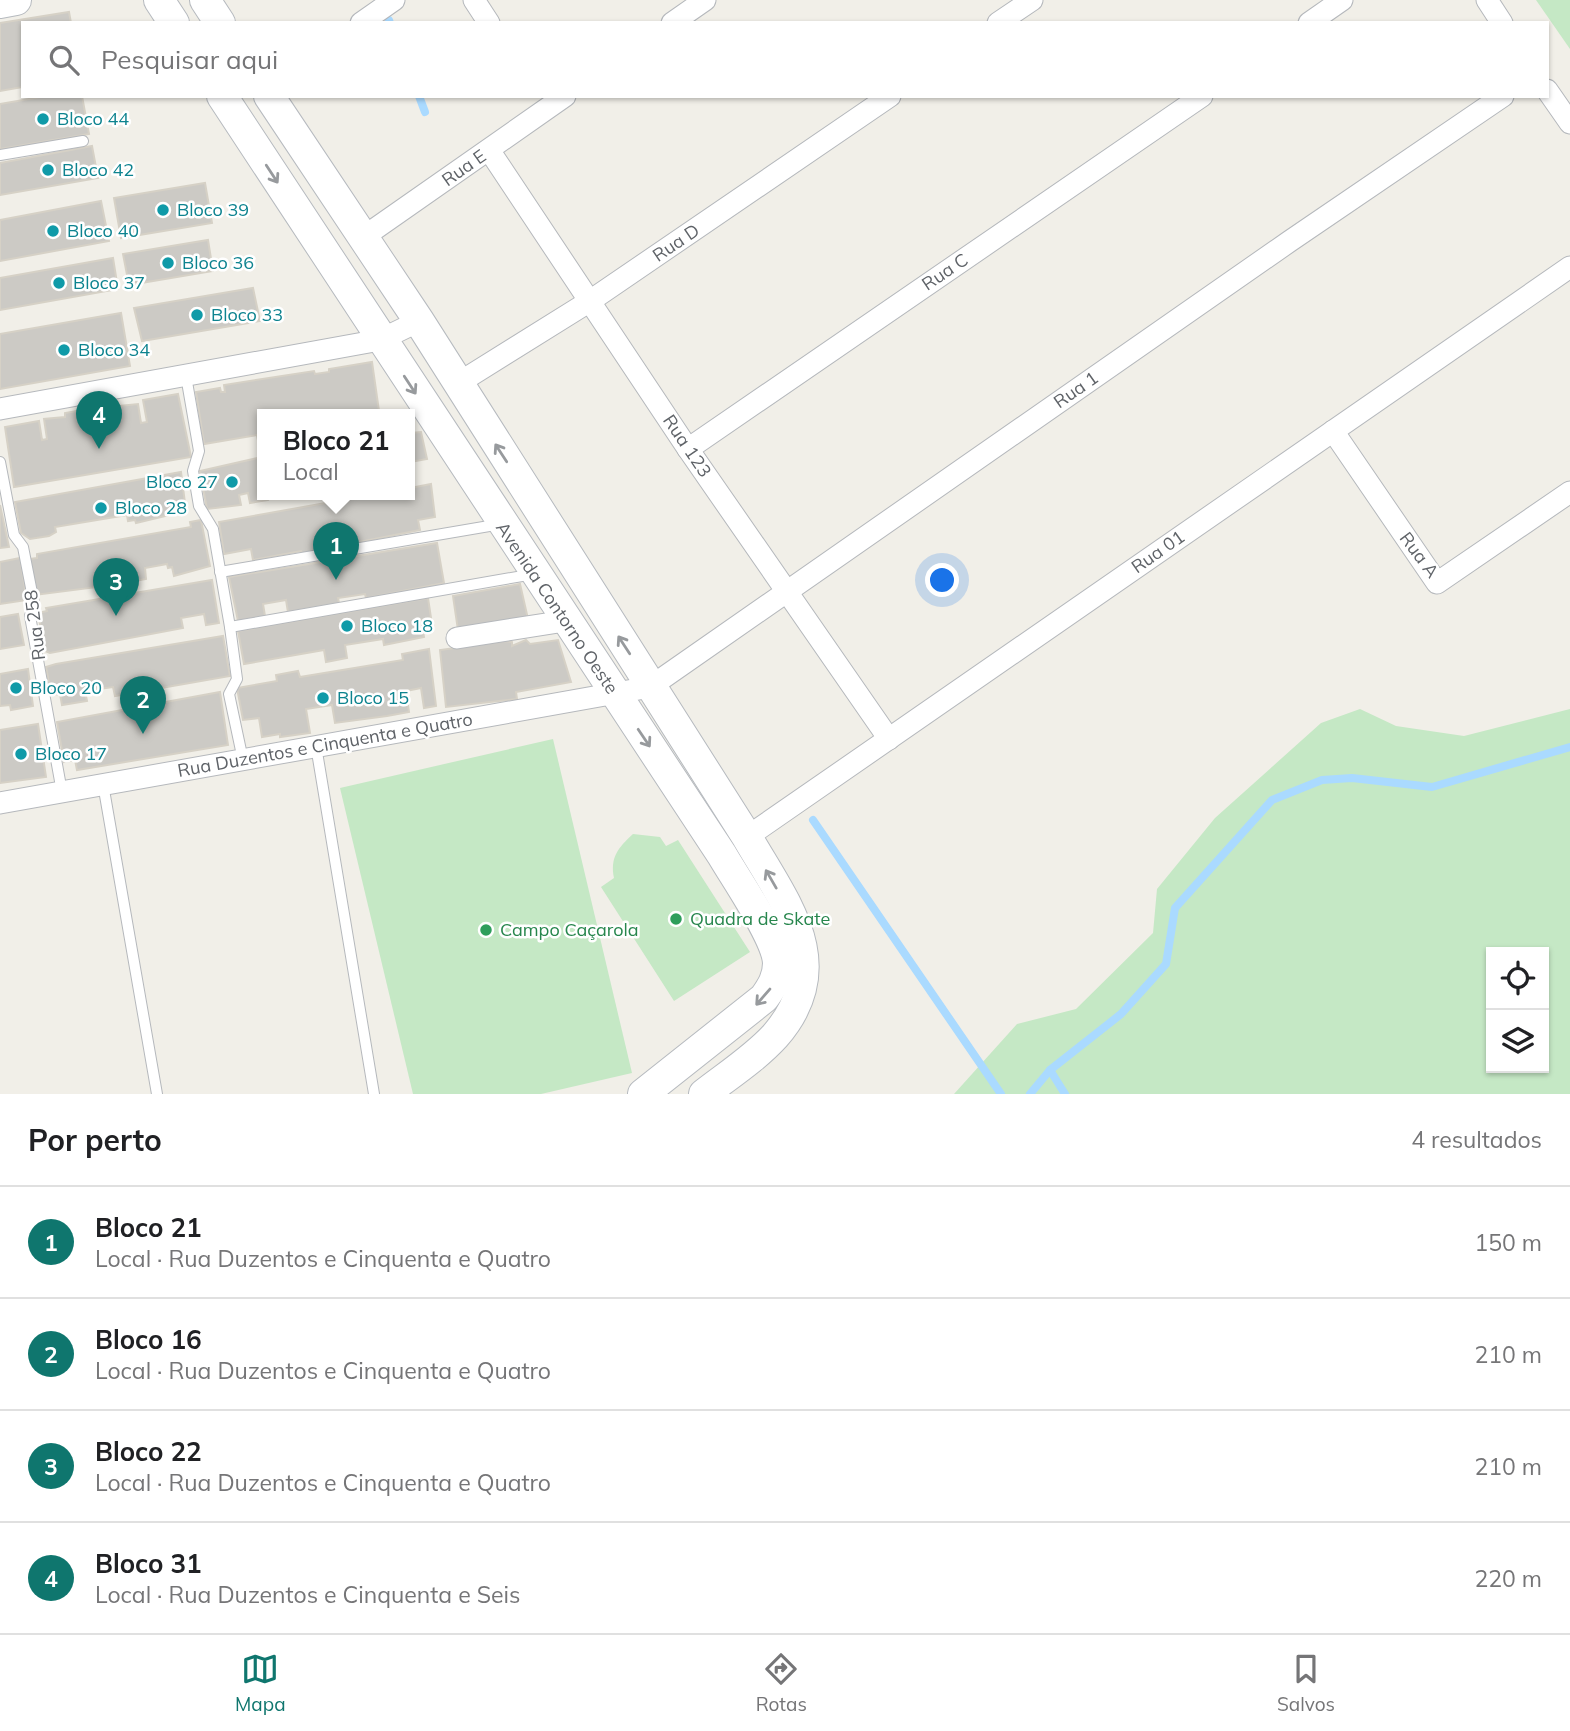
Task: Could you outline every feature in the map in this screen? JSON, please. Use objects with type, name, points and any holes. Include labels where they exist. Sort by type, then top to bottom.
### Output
[{"type":"street","points":[[0,3],[16,0]]},
{"type":"street","points":[[159,0],[173,21]]},
{"type":"street","points":[[205,0],[219,21]]},
{"type":"street","points":[[364,21],[394,0]]},
{"type":"street","points":[[474,0],[488,21]]},
{"type":"street","points":[[675,21],[705,0]]},
{"type":"street","points":[[1001,21],[1032,0]]},
{"type":"street","points":[[1312,21],[1342,0]]},
{"type":"street","points":[[1487,0],[1501,21]]},
{"type":"street","points":[[1549,93],[1570,123]]},
{"type":"street","name":"Avenida Contorno Oeste","points":[[223,98],[501,524],[722,855],[771,940],[792,962]]},
{"type":"street","name":"Avenida Contorno Oeste","points":[[270,98],[419,321],[747,837],[794,918],[792,962],[801,988],[791,1014],[773,1038],[704,1094]]},
{"type":"street","name":"Rua E","points":[[362,238],[489,150],[541,103],[558,98]]},
{"type":"street","name":"Rua D","points":[[457,384],[590,301],[887,98]]},
{"type":"street","name":"Rua C","points":[[688,449],[1199,98]]},
{"type":"street","name":"Rua 1","points":[[650,687],[1290,240],[1500,98]]},
{"type":"street","points":[[253,146],[287,124]]},
{"type":"street","name":"Rua 123","points":[[489,150],[688,449],[889,739]]},
{"type":"street","name":"Rua 01","points":[[747,837],[1570,267]]},
{"type":"street","points":[[0,409],[380,340],[419,321]]},
{"type":"street","name":"Rua A","points":[[1333,431],[1437,583],[1570,492]]},
{"type":"street","points":[[457,638],[565,621]]},
{"type":"street","name":"Rua Duzentos e Cinquenta e Quatro","points":[[0,803],[650,687]]},
{"type":"street","points":[[643,1094],[764,998],[792,962]]},
{"type":"lane","points":[[0,155],[83,141]]},
{"type":"lane","points":[[186,376],[199,451],[193,471],[200,506],[213,529],[230,627],[237,679],[229,694],[243,760]]},
{"type":"lane","name":"Rua 258","points":[[0,462],[14,535],[23,547],[34,603],[30,615],[62,792]]},
{"type":"lane","points":[[220,572],[501,524]]},
{"type":"lane","points":[[230,627],[534,574]]},
{"type":"lane","points":[[316,746],[374,1094]]},
{"type":"lane","points":[[103,784],[157,1094]]},
{"type":"green space","points":[[1536,0],[1570,0],[1570,49]]},
{"type":"green space","points":[[1360,709],[1396,726],[1464,736],[1570,709],[1570,1094],[954,1094],[1017,1024],[1076,1009],[1153,933],[1157,889],[1215,818],[1321,723]]},
{"type":"green space","name":"Campo Caçarola","points":[[553,739],[632,1073],[541,1094],[413,1094],[340,788]]},
{"type":"green space","name":"Quadra de Skate","points":[[633,834],[660,837],[666,846],[678,840],[750,952],[674,1001],[601,887],[614,878],[613,864],[616,853]]},
{"type":"building","points":[[69,12],[71,21],[21,21],[21,87],[0,91],[0,23]]},
{"type":"building","name":"Bloco 44","points":[[34,98],[82,98],[89,134],[0,149],[0,104]]},
{"type":"building","name":"Bloco 42","points":[[92,146],[98,178],[0,195],[0,163]]},
{"type":"building","name":"Bloco 39","points":[[205,183],[212,223],[121,238],[114,198]]},
{"type":"building","name":"Bloco 40","points":[[101,201],[109,241],[0,261],[0,220]]},
{"type":"building","name":"Bloco 36","points":[[208,240],[213,271],[129,285],[123,254]]},
{"type":"building","name":"Bloco 37","points":[[113,258],[118,289],[0,310],[0,278]]},
{"type":"building","name":"Bloco 33","points":[[253,288],[260,321],[142,341],[134,308]]},
{"type":"building","name":"Bloco 34","points":[[121,313],[130,366],[0,389],[0,334]]},
{"type":"building","points":[[372,362],[379,409],[257,409],[257,435],[204,444],[196,392],[220,388],[221,392],[225,392],[224,385],[314,371],[315,374],[329,372],[329,369]]},
{"type":"building","points":[[178,394],[191,457],[14,487],[5,427],[39,421],[42,440],[47,439],[44,419],[65,417],[65,413],[88,409],[138,404],[141,423],[147,422],[143,400]]},
{"type":"building","points":[[421,432],[427,459],[415,461],[415,433]]},
{"type":"building","name":"Bloco 27","points":[[257,458],[257,500],[268,500],[250,503],[248,493],[239,495],[241,505],[207,509],[200,471]]},
{"type":"building","name":"Bloco 28","points":[[181,472],[186,511],[136,523],[135,520],[128,521],[127,515],[55,527],[56,532],[49,536],[30,539],[21,533],[15,502]]},
{"type":"building","points":[[431,484],[435,517],[418,520],[420,530],[354,543],[352,532],[327,536],[329,548],[310,551],[310,555],[304,556],[301,551],[253,560],[251,549],[224,554],[219,522],[342,500],[415,500],[415,487]]},
{"type":"building","points":[[0,505],[9,547],[0,548]]},
{"type":"building","points":[[201,520],[210,566],[174,576],[172,567],[168,568],[167,564],[145,568],[146,579],[124,583],[122,572],[111,573],[113,585],[35,595],[29,559],[37,558],[37,554],[191,527],[190,522]]},
{"type":"building","points":[[437,543],[444,583],[366,598],[365,594],[338,598],[339,603],[288,612],[286,600],[263,604],[265,616],[238,621],[229,577]]},
{"type":"building","points":[[20,558],[27,600],[0,604],[0,562]]},
{"type":"building","points":[[212,580],[219,623],[206,625],[204,614],[181,618],[183,628],[50,653],[45,651],[38,613],[47,611],[46,608]]},
{"type":"building","points":[[520,584],[528,619],[458,630],[453,596]]},
{"type":"building","name":"Bloco 18","points":[[428,598],[431,618],[421,620],[424,637],[384,645],[383,639],[345,645],[347,658],[326,662],[324,650],[244,664],[238,631]]},
{"type":"building","points":[[18,614],[24,645],[0,649],[0,617]]},
{"type":"building","points":[[223,636],[230,676],[115,696],[113,687],[85,691],[87,701],[62,705],[60,694],[51,695],[46,667]]},
{"type":"building","points":[[526,640],[530,644],[558,640],[571,682],[516,692],[517,699],[446,707],[440,650],[505,641],[512,642],[512,646]]},
{"type":"building","name":"Bloco 15","points":[[429,649],[436,706],[424,708],[421,688],[406,691],[409,712],[335,723],[332,705],[306,709],[310,733],[280,737],[280,734],[262,737],[259,718],[243,720],[237,688],[277,681],[276,675],[298,671],[300,677],[403,660],[402,654]]},
{"type":"building","name":"Bloco 20","points":[[28,669],[33,706],[11,710],[10,705],[0,706],[0,674]]},
{"type":"building","points":[[220,692],[228,745],[77,770],[75,760],[64,762],[57,722]]},
{"type":"building","name":"Bloco 17","points":[[38,724],[46,777],[0,783],[0,730]]},
{"type":"waterway","points":[[420,98],[425,112]]},
{"type":"waterway","points":[[1030,1094],[1050,1070],[1121,1014],[1166,964],[1175,908],[1272,800],[1322,780],[1352,778],[1432,787],[1570,747]]},
{"type":"waterway","points":[[813,820],[1001,1094]]},
{"type":"waterway","points":[[1050,1070],[1065,1094]]},
{"type":"place","name":"Bloco 44","points":[[43,119]]},
{"type":"place","name":"Bloco 42","points":[[48,170]]},
{"type":"place","name":"Bloco 39","points":[[163,210]]},
{"type":"place","name":"Bloco 40","points":[[53,231]]},
{"type":"place","name":"Bloco 36","points":[[168,263]]},
{"type":"place","name":"Bloco 37","points":[[59,283]]},
{"type":"place","name":"Bloco 33","points":[[197,315]]},
{"type":"place","name":"Bloco 34","points":[[64,350]]},
{"type":"place","name":"Bloco 31","points":[[99,449]]},
{"type":"place","name":"Bloco 27","points":[[232,482]]},
{"type":"place","name":"Bloco 28","points":[[101,508]]},
{"type":"place","name":"Bloco 21","points":[[336,580]]},
{"type":"place","name":"Bloco 22","points":[[116,616]]},
{"type":"place","name":"Bloco 18","points":[[347,626]]},
{"type":"place","name":"Bloco 20","points":[[16,688]]},
{"type":"place","name":"Bloco 15","points":[[323,698]]},
{"type":"place","name":"Bloco 16","points":[[143,734]]},
{"type":"place","name":"Bloco 17","points":[[21,754]]},
{"type":"place","name":"Quadra de Skate","points":[[676,919]]},
{"type":"place","name":"Campo Caçarola","points":[[486,930]]}]
